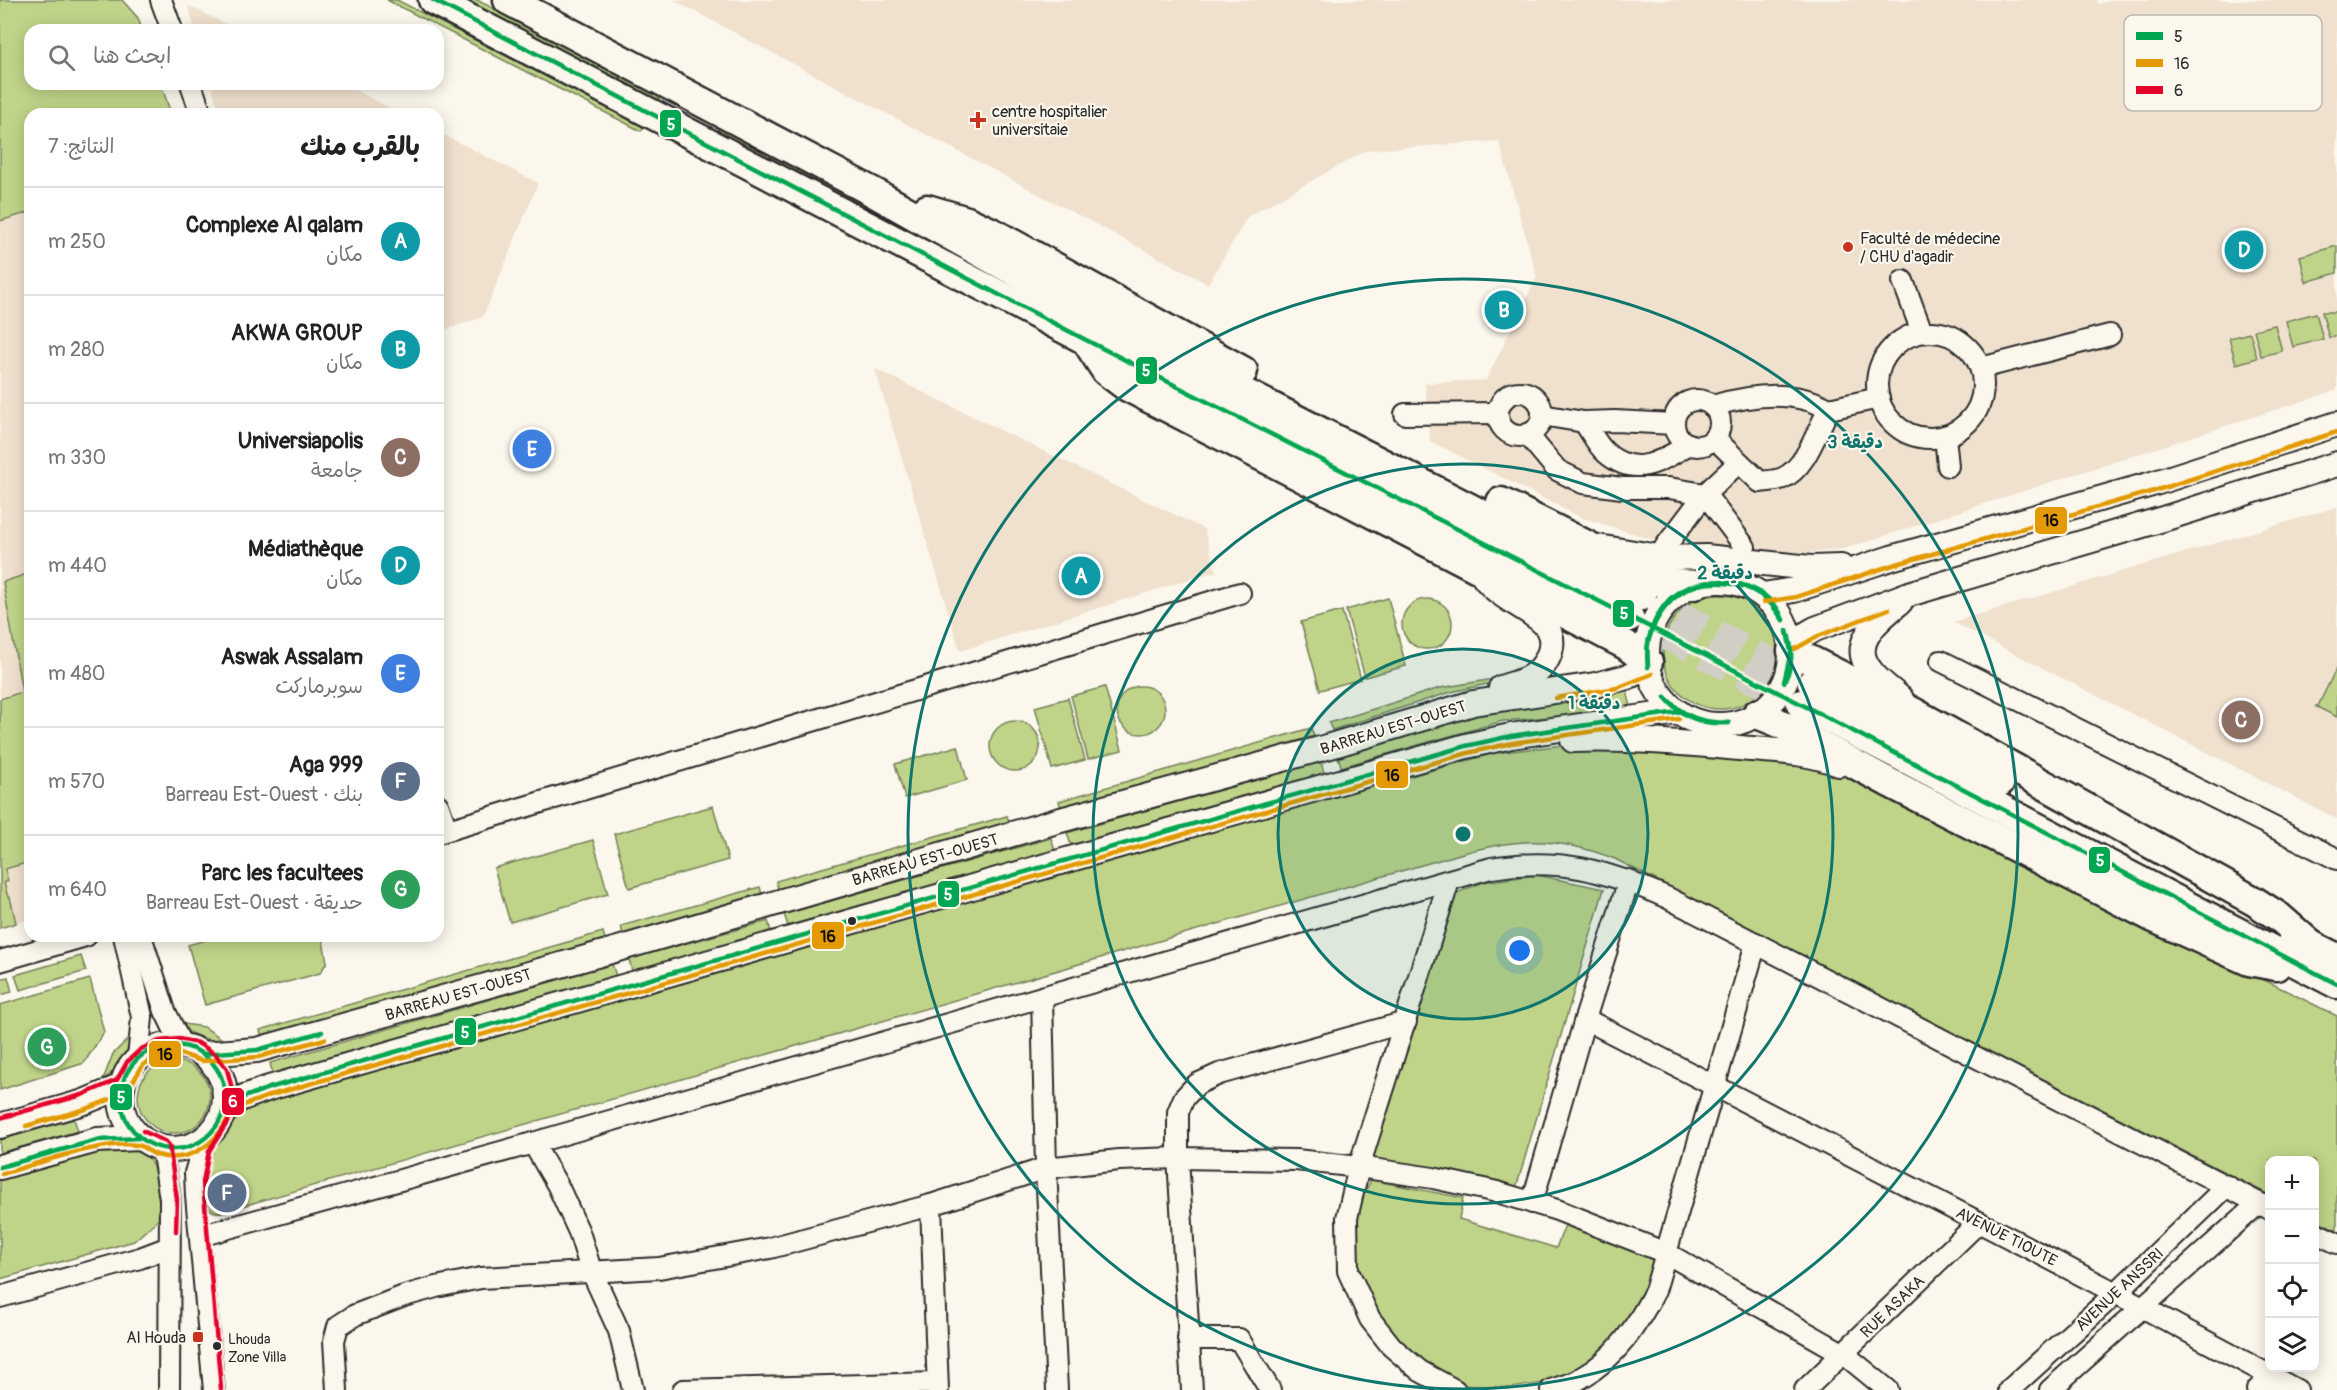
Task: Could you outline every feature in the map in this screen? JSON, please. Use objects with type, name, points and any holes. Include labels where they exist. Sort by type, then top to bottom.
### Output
[{"type":"highway","points":[[433,0],[1086,340],[1635,606],[1094,316],[871,191],[508,0]]},
{"type":"highway","points":[[871,191],[967,221],[993,233],[1134,312],[1406,456],[1660,582],[1694,585]]},
{"type":"highway","points":[[1086,340],[1098,362],[1126,386],[1626,645],[1648,664]]},
{"type":"highway","points":[[1791,647],[2267,908],[2298,951],[2337,958]]},
{"type":"highway","points":[[1807,694],[2298,951],[2337,984]]},
{"type":"highway","points":[[1757,714],[1777,722],[2098,891],[2243,958],[2276,966],[2298,951]]},
{"type":"main road","points":[[1763,595],[1794,590],[1891,558],[2152,484],[2337,424]]},
{"type":"main road","points":[[1791,647],[1815,629],[1909,594],[2141,526],[2337,464]]},
{"type":"main road","points":[[1593,547],[1665,558],[1706,558],[1811,568],[1842,567],[1891,558]]},
{"type":"main road","points":[[1473,703],[1491,692],[1534,675],[1552,650],[1550,633],[1540,619],[1499,594],[1479,570]]},
{"type":"main road","points":[[1730,581],[1763,595],[1782,616],[1791,647],[1788,676],[1776,698],[1757,714],[1731,724],[1717,725],[1690,719],[1678,712],[1659,692],[1648,664],[1649,638],[1658,616],[1673,598],[1694,585],[1706,582],[1730,581]]},
{"type":"main road","points":[[1909,594],[1871,628],[1863,649],[1863,656],[1869,670],[1913,712]]},
{"type":"main road","name":"BARREAU EST-OUEST","points":[[192,1050],[257,1050],[618,949],[1057,821],[1327,747],[1473,703],[1595,686],[1627,677],[1648,664]]},
{"type":"main road","points":[[225,1104],[269,1088],[782,940],[1466,746],[1678,712]]},
{"type":"main road","points":[[1530,734],[1552,740],[1640,739],[1798,754],[1818,757],[1888,782]]},
{"type":"main road","points":[[158,1047],[192,1050],[218,1070],[223,1081],[225,1104],[219,1124],[205,1139],[184,1148],[162,1148],[140,1138],[130,1128],[121,1101],[122,1086],[131,1067],[138,1059],[158,1047]]},
{"type":"main road","points":[[0,1126],[84,1102],[122,1086]]},
{"type":"main road","points":[[0,1167],[97,1140],[140,1138]]},
{"type":"street","points":[[161,0],[170,24]]},
{"type":"street","points":[[192,90],[199,108]]},
{"type":"street","points":[[1903,281],[1922,332]]},
{"type":"street","points":[[1922,332],[1945,333],[1955,337],[1972,351],[1981,368],[1984,382],[1980,404],[1968,422],[1945,436],[1927,438],[1906,432],[1889,418],[1879,398],[1878,376],[1886,356],[1902,340],[1922,332]]},
{"type":"street","points":[[1981,368],[2110,335]]},
{"type":"street","points":[[1521,392],[1536,399],[1541,406],[1542,415],[1540,423],[1527,434],[1519,436],[1511,434],[1499,422],[1498,413],[1505,398],[1512,393],[1521,392]]},
{"type":"street","points":[[1712,406],[1731,400],[1793,396],[1815,400],[1829,409],[1879,398]]},
{"type":"street","points":[[1695,400],[1704,401],[1712,406],[1720,421],[1719,430],[1714,438],[1698,446],[1681,440],[1674,424],[1679,407],[1695,400]]},
{"type":"street","points":[[1714,438],[1760,482],[1784,478],[1806,457],[1829,409]]},
{"type":"street","points":[[1405,414],[1498,413]]},
{"type":"street","points":[[1542,415],[1584,422],[1674,424]]},
{"type":"street","points":[[1584,422],[1605,452],[1623,464],[1642,467],[1661,461],[1689,444]]},
{"type":"street","points":[[1527,434],[1557,471],[1583,483],[1622,488],[1669,488],[1706,494],[1744,547]]},
{"type":"street","points":[[1945,436],[1948,466]]},
{"type":"street","points":[[1665,547],[1706,494],[1738,463]]},
{"type":"street","points":[[444,831],[1240,593]]},
{"type":"street","points":[[1941,661],[2337,859]]},
{"type":"street","points":[[200,1236],[533,1143],[1491,868],[1533,864],[1576,866],[1629,880],[1756,942],[2264,1206]]},
{"type":"street","points":[[1449,880],[1359,1167],[1347,1218],[1348,1270],[1370,1320],[1392,1347],[1420,1371],[1455,1390]]},
{"type":"street","points":[[1532,1203],[1585,1019],[1629,880]]},
{"type":"street","points":[[0,961],[66,942]]},
{"type":"street","points":[[125,942],[142,1017],[138,1059]]},
{"type":"street","points":[[143,942],[165,1011],[192,1050]]},
{"type":"street","points":[[1551,1390],[1581,1379],[1614,1353],[1637,1325],[1655,1291],[1756,942]]},
{"type":"street","points":[[1042,997],[1046,1168],[1057,1390]]},
{"type":"street","name":"AVENUE TIOUTE","points":[[1585,1019],[2142,1306],[2264,1383],[2297,1390]]},
{"type":"street","points":[[1192,1390],[1178,1158],[1178,1112],[1184,1098],[1197,1084],[1219,1074],[1406,1022]]},
{"type":"street","points":[[205,1139],[195,1173],[214,1390]]},
{"type":"street","points":[[533,1143],[558,1186],[575,1223],[591,1270],[619,1331],[633,1390]]},
{"type":"street","points":[[162,1148],[170,1198],[169,1390]]},
{"type":"street","points":[[337,1390],[334,1359],[336,1332],[345,1320],[436,1287],[481,1278],[591,1270],[659,1268],[736,1255],[931,1205],[1046,1168],[1119,1160],[1178,1158],[1296,1160],[1359,1167],[1433,1178],[1497,1192],[1532,1203],[1666,1253],[1844,1354],[1888,1390]]},
{"type":"street","name":"AVENUE ANSSRI","points":[[2009,1390],[2116,1293],[2227,1186]]},
{"type":"street","points":[[683,1390],[938,1386],[931,1205]]},
{"type":"street","name":"AVENUE ANSSRI","points":[[2050,1390],[2142,1306],[2264,1206]]},
{"type":"street","name":"RUE ASAKA","points":[[1805,1390],[1979,1222]]},
{"type":"street","points":[[2319,1234],[2337,1243]]},
{"type":"street","points":[[0,1297],[140,1258],[169,1247]]},
{"type":"street","points":[[1188,1339],[1239,1339],[1270,1390]]},
{"type":"shaded area","name":"Faculté de médecine / CHU d'agadir","points":[[673,0],[2097,0],[2099,4],[2113,0],[2337,0],[2337,390],[1844,549],[1808,553],[1683,549],[1580,517],[1430,441],[1425,383],[1486,380],[1537,277],[1499,141],[1367,150],[1248,216],[1208,284]]},
{"type":"shaded area","points":[[188,5],[225,24],[193,24]]},
{"type":"shaded area","points":[[213,90],[355,90],[390,108],[218,108]]},
{"type":"shaded area","points":[[444,135],[538,183],[483,317],[444,330]]},
{"type":"shaded area","points":[[24,214],[24,921],[0,928],[0,221]]},
{"type":"shaded area","points":[[875,369],[1204,529],[1216,571],[960,651]]},
{"type":"shaded area","points":[[2337,507],[2337,819],[1953,622]]},
{"type":"green space","points":[[0,0],[122,0],[138,18],[140,24],[24,24],[24,90],[163,90],[169,108],[24,108],[24,214],[0,221]]},
{"type":"green space","points":[[387,0],[397,0],[444,24],[434,24]]},
{"type":"green space","points":[[450,0],[477,0],[661,95],[655,106]]},
{"type":"green space","points":[[444,24],[644,127],[641,131],[444,29]]},
{"type":"green space","points":[[720,126],[1045,293],[1140,354],[714,137]]},
{"type":"green space","points":[[2337,246],[2337,273],[2306,282],[2300,256]]},
{"type":"green space","points":[[2322,312],[2337,312],[2337,335],[2329,338]]},
{"type":"green space","points":[[2316,313],[2323,339],[2293,347],[2286,321]]},
{"type":"green space","points":[[2275,325],[2282,351],[2261,356],[2254,330]]},
{"type":"green space","points":[[2250,333],[2257,358],[2236,364],[2229,338]]},
{"type":"green space","points":[[24,575],[24,864],[5,869],[8,881],[4,883],[16,923],[0,928],[0,699],[22,692],[3,582]]},
{"type":"green space","points":[[1720,595],[1742,599],[1760,612],[1773,630],[1777,652],[1773,674],[1760,692],[1742,705],[1720,709],[1698,705],[1680,692],[1667,674],[1663,652],[1667,630],[1680,612],[1698,599]]},
{"type":"green space","points":[[1388,598],[1406,666],[1365,677],[1346,610]]},
{"type":"green space","points":[[1427,599],[1436,601],[1447,610],[1452,624],[1450,633],[1441,644],[1427,649],[1418,647],[1407,638],[1402,624],[1404,615],[1413,604]]},
{"type":"green space","points":[[1342,611],[1361,679],[1320,690],[1301,622]]},
{"type":"green space","points":[[2336,669],[2337,717],[2315,706],[2318,706]]},
{"type":"green space","points":[[1505,677],[1506,680],[1451,692],[1332,730],[1329,723],[1440,688]]},
{"type":"green space","points":[[1136,686],[1146,686],[1161,696],[1165,710],[1164,719],[1155,730],[1146,734],[1136,734],[1121,724],[1117,715],[1117,705],[1127,690]]},
{"type":"green space","points":[[1105,687],[1122,750],[1088,759],[1071,696]]},
{"type":"green space","points":[[1626,688],[1632,710],[1503,721],[1341,767],[1338,755],[1487,712]]},
{"type":"green space","points":[[1068,698],[1085,760],[1052,769],[1035,707]]},
{"type":"green space","points":[[1015,721],[1024,723],[1035,732],[1040,746],[1038,755],[1029,766],[1015,771],[1006,769],[995,760],[990,746],[992,737],[1001,726]]},
{"type":"green space","points":[[1311,728],[1314,736],[1061,809],[1059,801]]},
{"type":"green space","points":[[1573,744],[1821,764],[2021,859],[2337,1016],[2337,1230],[2319,1221],[2319,1156],[2265,1156],[2265,1193],[1615,859],[1573,846],[1534,842],[1495,846],[1453,856],[222,1212],[214,1212],[205,1201],[203,1175],[213,1149],[244,1112],[274,1098],[1251,820],[1495,753]]},
{"type":"green space","points":[[958,746],[967,780],[905,798],[895,764]]},
{"type":"green space","points":[[1321,761],[1324,773],[1071,845],[1067,833]]},
{"type":"green space","points":[[713,806],[728,860],[629,888],[614,834]]},
{"type":"green space","points":[[1007,816],[1010,824],[778,889],[776,881]]},
{"type":"green space","points":[[1051,838],[1055,851],[788,926],[784,914]]},
{"type":"green space","points":[[593,840],[608,894],[510,922],[494,868]]},
{"type":"green space","points":[[1537,875],[1604,889],[1516,1188],[1372,1160],[1452,895],[1483,882]]},
{"type":"green space","points":[[760,887],[762,895],[623,934],[621,926]]},
{"type":"green space","points":[[768,921],[771,932],[632,971],[629,959]]},
{"type":"green space","points":[[603,932],[605,939],[262,1038],[260,1030]]},
{"type":"green space","points":[[198,942],[323,942],[327,962],[320,973],[205,1005],[188,945]]},
{"type":"green space","points":[[81,956],[86,971],[20,990],[15,975]]},
{"type":"green space","points":[[612,964],[616,976],[273,1075],[270,1063]]},
{"type":"green space","points":[[8,977],[12,992],[0,995],[0,979]]},
{"type":"green space","points":[[90,979],[104,1032],[84,1063],[0,1090],[0,1005]]},
{"type":"green space","points":[[177,1023],[204,1027],[227,1042],[200,1037]]},
{"type":"green space","points":[[133,1034],[122,1060],[103,1080],[113,1054]]},
{"type":"green space","points":[[181,1061],[200,1071],[208,1083],[210,1097],[208,1111],[200,1123],[188,1131],[167,1133],[148,1123],[140,1111],[138,1090],[148,1071],[160,1063]]},
{"type":"green space","points":[[74,1119],[78,1131],[0,1153],[0,1140]]},
{"type":"green space","points":[[126,1148],[148,1156],[159,1185],[161,1217],[134,1241],[0,1279],[0,1178],[78,1156]]},
{"type":"green space","points":[[1371,1180],[1463,1198],[1459,1219],[1556,1248],[1565,1225],[1657,1259],[1642,1304],[1597,1362],[1562,1380],[1512,1388],[1463,1385],[1424,1366],[1399,1343],[1375,1310],[1358,1270],[1353,1239],[1360,1202]]},
{"type":"tunnel","points":[[1642,596],[1812,683]]},
{"type":"tunnel","points":[[1629,617],[1801,704]]},
{"type":"transit line","name":"5","points":[[433,0],[1086,340],[1801,704],[2337,984]]},
{"type":"transit line","name":"16","points":[[1764,602],[1796,597],[1893,565],[2154,491],[2337,432]]},
{"type":"transit line","name":"5","points":[[1697,585],[1722,582],[1747,586],[1769,599],[1783,620]]},
{"type":"transit line","name":"5","points":[[1697,585],[1725,583],[1752,590],[1770,603],[1783,620]]},
{"type":"transit line","name":"5","points":[[1648,667],[1649,641],[1658,616],[1674,596],[1697,585]]},
{"type":"transit line","name":"5","points":[[1648,667],[1648,642],[1656,621],[1673,599],[1697,585]]},
{"type":"transit line","name":"16","points":[[1795,649],[1818,636],[1889,609]]},
{"type":"transit line","name":"5","points":[[1784,682],[1791,652],[1787,631]]},
{"type":"transit line","name":"5","points":[[1784,682],[1791,657],[1787,631]]},
{"type":"transit line","name":"16","points":[[1556,698],[1617,688],[1652,674]]},
{"type":"transit line","name":"5","points":[[1665,697],[1694,718],[1729,723]]},
{"type":"transit line","name":"5","points":[[1665,697],[1679,710],[1694,719],[1710,723],[1729,723]]},
{"type":"transit line","name":"5","points":[[225,1104],[269,1088],[1466,746],[1511,736],[1678,712]]},
{"type":"transit line","name":"16","points":[[2,1174],[71,1153],[116,1145],[138,1145],[157,1155],[182,1157],[203,1148],[212,1140],[220,1132],[231,1110],[271,1095],[1468,753],[1512,743],[1679,719]]},
{"type":"transit line","name":"5","points":[[202,1054],[257,1050],[322,1032]]},
{"type":"transit line","name":"6","points":[[0,1118],[82,1095],[117,1080],[127,1062],[141,1049],[159,1041],[179,1039],[198,1043],[215,1054],[227,1069],[233,1093],[233,1104],[228,1121],[209,1151],[203,1182],[221,1389]]},
{"type":"transit line","name":"16","points":[[26,1126],[86,1109],[126,1093],[143,1065],[160,1054],[181,1054],[202,1061],[258,1057],[325,1039]]},
{"type":"transit line","name":"5","points":[[173,1045],[193,1049],[210,1060],[221,1077],[225,1097],[221,1117],[210,1134],[193,1145],[173,1149],[153,1145],[136,1134],[125,1117],[121,1097],[125,1077],[136,1060],[153,1049],[173,1045]]},
{"type":"transit line","name":"6","points":[[143,1131],[169,1145],[177,1199],[176,1231]]},
{"type":"transit line","name":"5","points":[[0,1167],[97,1140],[140,1138]]},
{"type":"place","name":"centre hospitalier universitaie","points":[[978,120]]},
{"type":"place","name":"Faculté de médecine / CHU d'agadir","points":[[1848,247]]},
{"type":"place","name":"Médiathèque","points":[[2244,250]]},
{"type":"place","name":"AKWA GROUP","points":[[1504,310]]},
{"type":"place","name":"Aswak Assalam","points":[[532,449]]},
{"type":"place","name":"Complexe Al qalam","points":[[1081,576]]},
{"type":"place","name":"Universiapolis","points":[[2241,720]]},
{"type":"place","name":"Parc les facultees","points":[[47,1047]]},
{"type":"place","name":"Aga 999","points":[[227,1193]]},
{"type":"place","name":"Al Houda","points":[[198,1337]]},
{"type":"place","name":"Lhouda Zone Villa","points":[[217,1346]]}]
